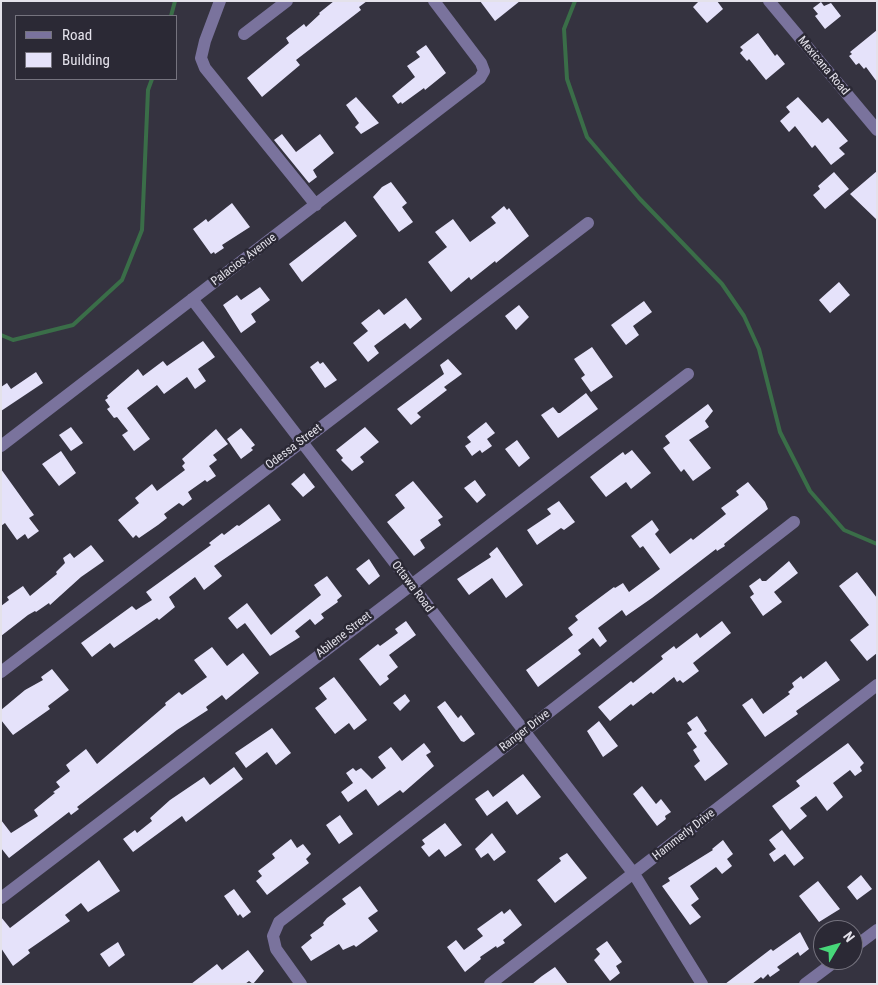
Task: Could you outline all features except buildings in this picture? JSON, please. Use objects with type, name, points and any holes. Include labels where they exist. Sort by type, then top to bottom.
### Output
[{"type":"street","points":[[220,1],[205,41],[201,58],[205,68],[316,205]]},
{"type":"street","points":[[244,34],[287,1]]},
{"type":"street","name":"Palacios Avenue","points":[[1,446],[480,78],[484,71],[481,62],[434,1]]},
{"type":"street","name":"Mexicana Road","points":[[769,1],[877,130]]},
{"type":"street","name":"Odessa Street","points":[[1,672],[588,223]]},
{"type":"street","name":"Ottawa Road","points":[[192,299],[634,874],[702,984]]},
{"type":"street","name":"Abilene Street","points":[[1,898],[410,584],[688,374]]},
{"type":"street","name":"Ranger Drive","points":[[301,984],[276,949],[273,936],[278,922],[794,522]]},
{"type":"street","name":"Hammerly Drive","points":[[490,984],[877,685]]},
{"type":"street","points":[[863,940],[877,930]]},
{"type":"street","points":[[805,984],[824,970]]},
{"type":"waterway","points":[[171,15],[175,1]]},
{"type":"waterway","points":[[575,1],[564,29],[567,79],[587,137],[639,198],[722,284],[744,316],[759,349],[780,432],[810,491],[844,530],[877,544]]},
{"type":"waterway","points":[[1,335],[13,340],[73,325],[122,280],[142,230],[148,90],[152,80]]}]
